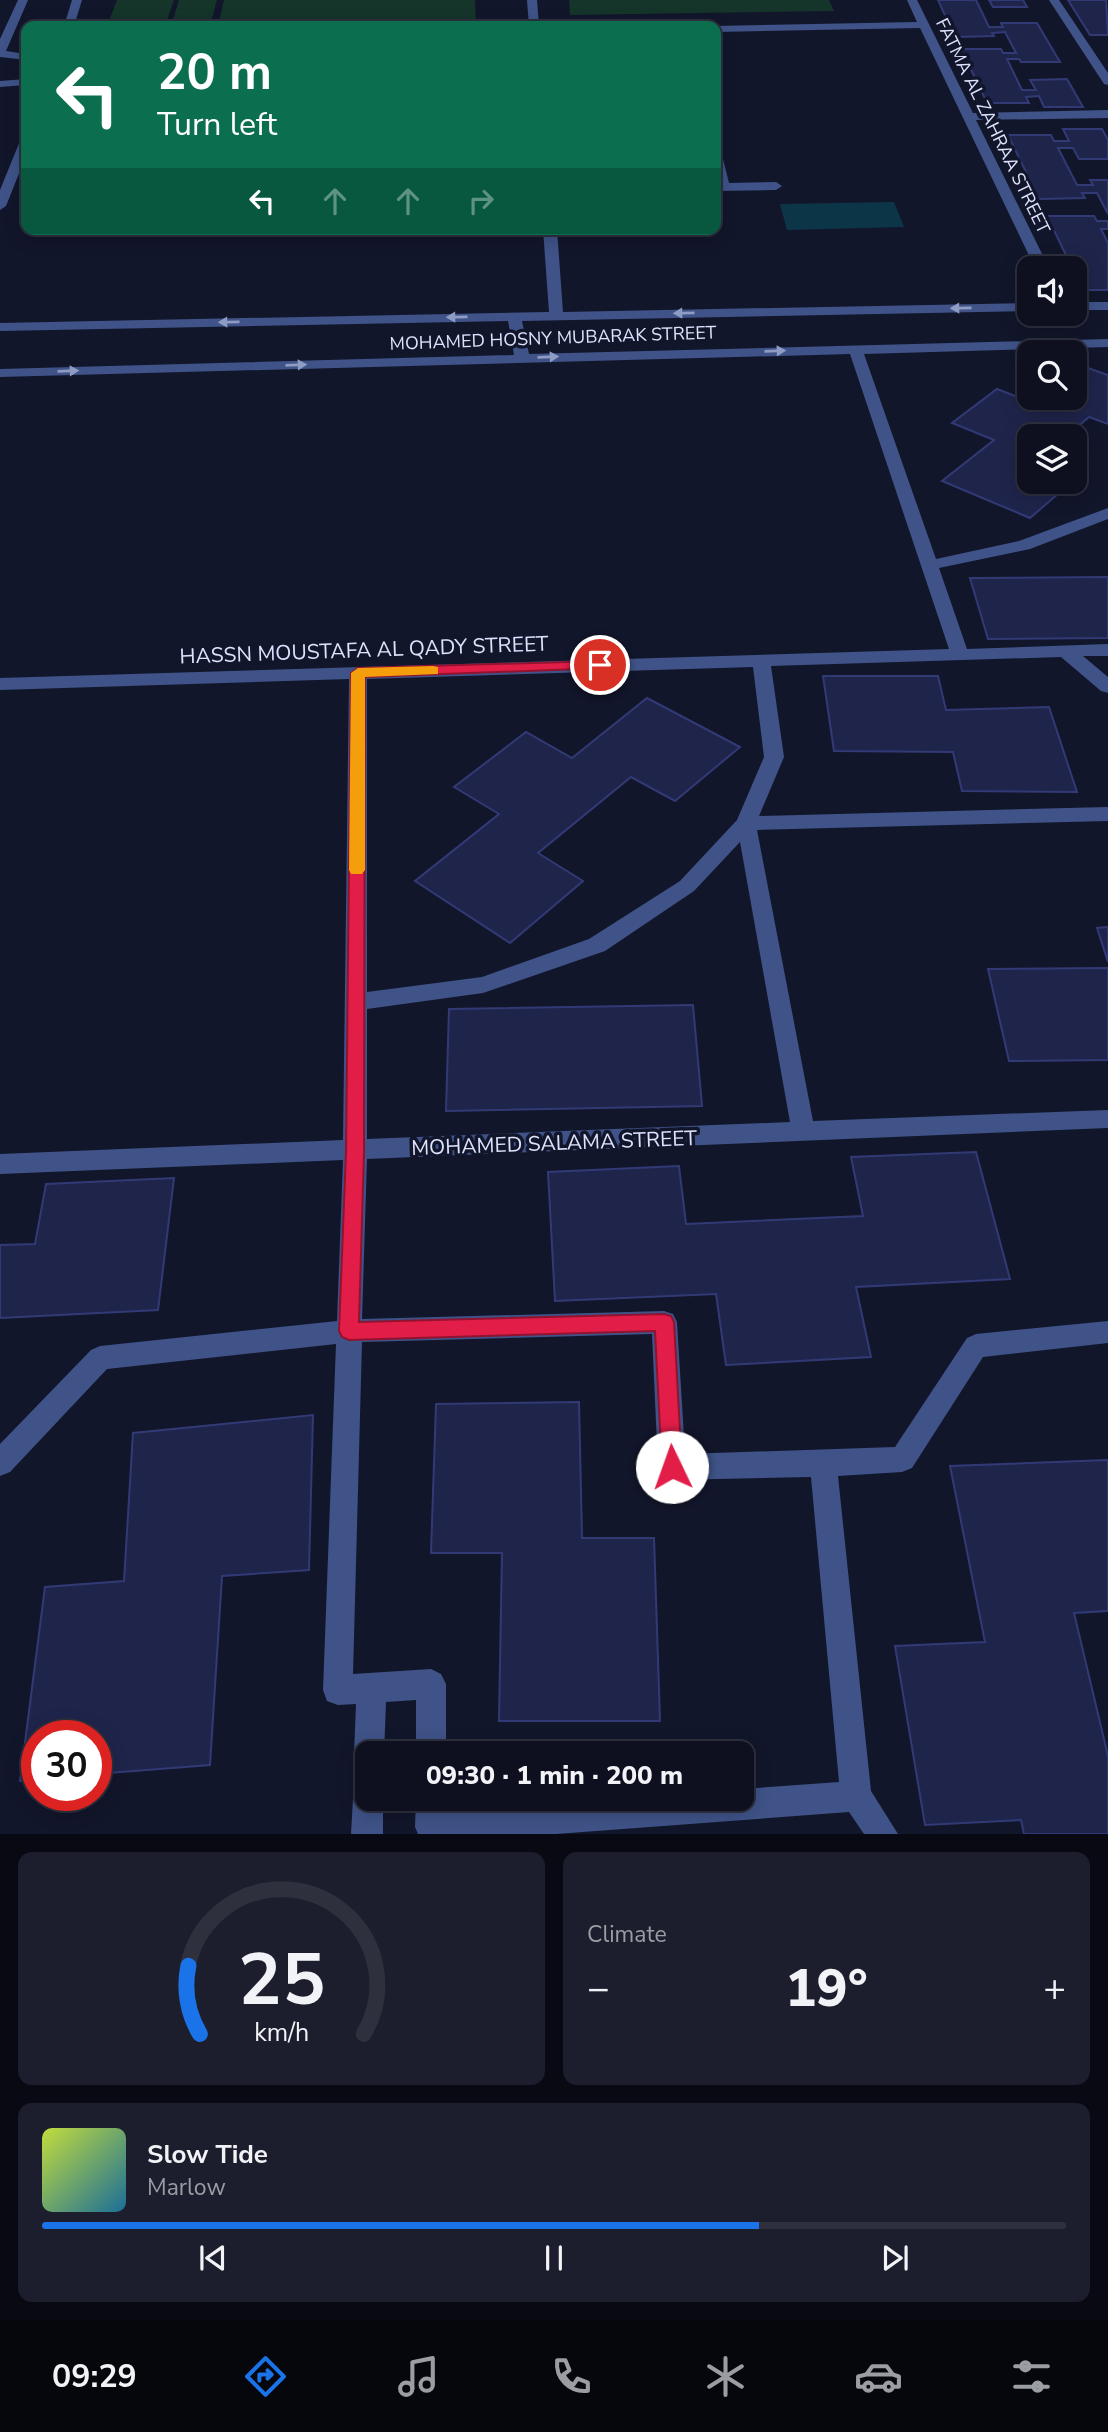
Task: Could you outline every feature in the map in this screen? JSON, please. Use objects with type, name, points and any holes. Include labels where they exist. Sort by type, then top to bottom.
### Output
[{"type":"street","points":[[21,56],[0,53],[4,34],[23,0]]},
{"type":"street","points":[[71,21],[77,0]]},
{"type":"street","points":[[531,0],[533,21]]},
{"type":"street","name":"FATMA AL ZAHRAA STREET","points":[[912,0],[1036,256]]},
{"type":"street","points":[[1054,0],[1108,82]]},
{"type":"street","points":[[721,29],[924,25]]},
{"type":"street","points":[[0,84],[21,82]]},
{"type":"street","points":[[969,117],[1108,114]]},
{"type":"street","points":[[6,201],[21,156]]},
{"type":"street","points":[[721,187],[776,186]]},
{"type":"street","points":[[550,235],[556,315]]},
{"type":"street","points":[[1087,306],[1108,306]]},
{"type":"street","name":"MOHAMED HOSNY MUBARAK STREET","points":[[0,327],[1017,307]]},
{"type":"street","points":[[514,316],[522,358]]},
{"type":"street","name":"MOHAMED HOSNY MUBARAK STREET","points":[[0,373],[1108,343]]},
{"type":"street","points":[[855,348],[960,654]]},
{"type":"street","points":[[930,565],[1024,545],[1108,513]]},
{"type":"street","name":"HASSN MOUSTAFA AL QADY STREET","points":[[0,684],[1108,650]]},
{"type":"street","points":[[1065,651],[1108,687]]},
{"type":"street","points":[[356,1002],[483,985],[597,945],[687,886],[746,823],[774,757],[761,660]]},
{"type":"street","points":[[358,673],[355,1152],[338,1690],[431,1684],[431,1741]]},
{"type":"street","points":[[746,823],[1108,814]]},
{"type":"street","points":[[746,823],[803,1132]]},
{"type":"street","name":"MOHAMED SALAMA STREET","points":[[0,1164],[355,1152],[1108,1119]]},
{"type":"street","points":[[0,1463],[100,1359],[349,1331],[664,1322],[672,1467],[823,1464],[902,1459],[975,1346],[1108,1332]]},
{"type":"street","points":[[823,1464],[856,1796],[883,1833]]},
{"type":"street","points":[[370,1741],[372,1688]]},
{"type":"street","points":[[429,1820],[856,1796]]},
{"type":"street","points":[[367,1833],[368,1811]]},
{"type":"green space","points":[[117,0],[174,0],[167,21],[109,21]]},
{"type":"green space","points":[[179,0],[217,0],[211,21],[173,21]]},
{"type":"green space","points":[[224,0],[475,0],[476,21],[219,21]]},
{"type":"green space","points":[[569,0],[829,0],[834,11],[570,15]]},
{"type":"water","points":[[894,202],[904,227],[787,230],[780,204]]},
{"type":"building","points":[[938,0],[976,0],[989,27],[1003,27],[1001,23],[1037,23],[1060,62],[1021,62],[1019,59],[1007,59],[1022,90],[1036,90],[1030,80],[1067,79],[1083,107],[1044,107],[1039,96],[1026,97],[1029,103],[987,103],[961,49],[1001,49],[1003,53],[1016,53],[1005,32],[992,33],[994,36],[955,37]]},
{"type":"building","points":[[989,0],[1023,0],[1027,7],[993,7]]},
{"type":"building","points":[[1068,0],[1106,0],[1108,35],[1090,35]]},
{"type":"building","points":[[1063,129],[1102,129],[1108,140],[1108,159],[1079,159],[1073,148],[1058,148],[1077,185],[1093,185],[1090,180],[1108,180],[1108,214],[1097,193],[1082,193],[1085,198],[1039,199],[1008,135],[1051,135],[1054,141],[1069,141]]},
{"type":"building","points":[[1047,216],[1094,216],[1097,221],[1108,221],[1108,229],[1101,229],[1108,243],[1108,290],[1087,290],[1087,256],[1066,256]]},
{"type":"building","points":[[1087,368],[1108,375],[1108,424],[1089,417],[1081,424],[1017,424],[1017,494],[1058,494],[1030,518],[942,481],[994,440],[952,423],[997,389],[1017,397],[1017,410],[1087,410]]},
{"type":"building","points":[[1108,577],[1108,638],[988,639],[970,578]]},
{"type":"building","points":[[823,676],[938,676],[946,710],[1049,707],[1077,792],[962,791],[953,752],[834,751]]},
{"type":"building","points":[[647,698],[740,747],[675,801],[631,777],[538,853],[583,881],[510,943],[415,881],[499,814],[454,787],[526,732],[572,758]]},
{"type":"building","points":[[1108,927],[1108,962],[1097,928]]},
{"type":"building","points":[[1108,968],[1108,1060],[1009,1061],[988,969]]},
{"type":"building","points":[[693,1005],[702,1106],[446,1111],[449,1009]]},
{"type":"building","points":[[976,1152],[1010,1279],[856,1287],[871,1357],[726,1365],[716,1294],[555,1301],[548,1172],[679,1166],[686,1224],[863,1216],[851,1157]]},
{"type":"building","points":[[174,1178],[158,1310],[0,1318],[0,1245],[35,1244],[46,1184]]},
{"type":"building","points":[[579,1402],[582,1538],[654,1538],[660,1721],[499,1721],[502,1553],[431,1553],[436,1404]]},
{"type":"building","points":[[313,1415],[309,1570],[222,1576],[210,1765],[112,1773],[112,1720],[28,1720],[45,1587],[124,1581],[133,1433]]},
{"type":"building","points":[[1108,1460],[1108,1611],[1074,1613],[1108,1756],[1108,1834],[1024,1834],[1021,1820],[925,1825],[895,1646],[985,1642],[950,1466]]},
{"type":"slow traffic","points":[[357,870],[358,673],[433,670]]},
{"type":"route","points":[[600,665],[358,673],[355,1152],[349,1331],[664,1322],[672,1467]]}]
